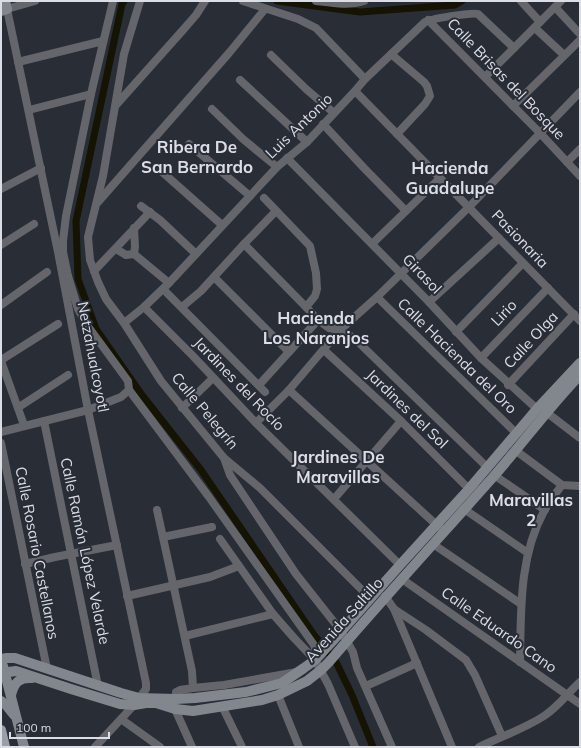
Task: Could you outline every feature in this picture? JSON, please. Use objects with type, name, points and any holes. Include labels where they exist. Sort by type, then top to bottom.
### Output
[{"type":"main road","points":[[1,730],[5,747]]},
{"type":"street","points":[[4,7],[35,1]]},
{"type":"street","points":[[113,1],[91,94],[66,216],[63,241],[63,252],[68,276],[78,309],[87,325],[128,381],[129,390],[209,497],[314,645],[315,660]]},
{"type":"street","points":[[97,203],[124,54],[140,1]]},
{"type":"street","points":[[115,106],[192,20],[205,1]]},
{"type":"street","points":[[243,1],[298,19],[316,28],[364,79]]},
{"type":"street","points":[[316,1],[339,4],[361,1]]},
{"type":"street","points":[[521,1],[537,25],[564,55]]},
{"type":"street","points":[[485,77],[558,4],[580,34]]},
{"type":"street","name":"Netzahualcoyotl","points":[[4,7],[29,110],[88,410],[146,683],[146,689],[136,702]]},
{"type":"street","points":[[97,203],[229,53],[265,9]]},
{"type":"street","points":[[428,20],[472,13],[480,14],[514,48]]},
{"type":"street","name":"Luis Antonio","points":[[124,323],[144,308],[277,167],[306,142],[355,92],[364,79],[428,20]]},
{"type":"street","name":"Calle Brisas del Bosque","points":[[428,20],[540,133],[580,176]]},
{"type":"street","points":[[513,106],[580,40]]},
{"type":"street","points":[[18,62],[103,41]]},
{"type":"street","points":[[391,54],[424,82],[430,96],[425,104],[397,134]]},
{"type":"street","points":[[271,55],[306,89],[334,113]]},
{"type":"street","points":[[240,80],[306,142]]},
{"type":"street","name":"Pasionaria","points":[[355,92],[577,318]]},
{"type":"street","points":[[256,423],[289,390],[340,330],[377,297],[469,207],[580,92]]},
{"type":"street","points":[[29,110],[91,94]]},
{"type":"street","points":[[212,109],[243,139],[277,167]]},
{"type":"street","points":[[323,124],[406,211]]},
{"type":"street","points":[[189,144],[250,196]]},
{"type":"street","points":[[567,162],[580,149]]},
{"type":"street","name":"Girasol","points":[[287,158],[401,273],[508,385],[580,438]]},
{"type":"street","points":[[1,189],[41,168]]},
{"type":"street","points":[[160,170],[222,225]]},
{"type":"street","points":[[372,244],[440,178]]},
{"type":"street","points":[[264,198],[305,240],[312,251],[317,289],[315,296],[306,307]]},
{"type":"street","name":"Calle Pelegrín","points":[[97,203],[90,223],[88,237],[89,254],[94,271],[106,299],[124,323],[161,381],[224,458],[254,483],[370,598]]},
{"type":"street","points":[[141,206],[160,220],[196,254]]},
{"type":"street","points":[[94,271],[150,212]]},
{"type":"street","points":[[182,308],[276,212]]},
{"type":"street","points":[[1,245],[34,224]]},
{"type":"street","points":[[134,228],[134,254]]},
{"type":"street","points":[[429,302],[499,238]]},
{"type":"street","points":[[244,244],[318,320],[329,328],[340,330],[354,338],[491,472],[545,510]]},
{"type":"street","points":[[116,249],[126,255],[134,254],[169,283]]},
{"type":"street","points":[[456,332],[523,263]]},
{"type":"street","points":[[1,305],[47,272]]},
{"type":"street","points":[[214,277],[289,352]]},
{"type":"street","name":"Lirio","points":[[481,358],[548,288]]},
{"type":"street","points":[[167,293],[262,388],[289,352],[318,320]]},
{"type":"street","name":"Calle Hacienda del Oro","points":[[377,297],[517,434]]},
{"type":"street","name":"Jardines del Rocío","points":[[144,308],[194,356],[256,423],[400,565]]},
{"type":"street","name":"Calle Olga","points":[[508,385],[577,318]]},
{"type":"street","points":[[24,425],[1,361],[58,324]]},
{"type":"street","name":"Jardines del Sol","points":[[324,350],[401,421],[469,489]]},
{"type":"street","name":"Avenida Saltillo","points":[[3,673],[16,671],[108,700],[175,704],[194,711],[262,700],[278,695],[307,681],[329,662],[385,596],[433,544],[441,528],[469,489],[491,472],[515,450],[541,410],[580,363]]},
{"type":"street","points":[[18,407],[68,375]]},
{"type":"street","name":"Avenida Saltillo","points":[[175,704],[195,698],[260,689],[282,683],[315,660],[400,565],[464,509],[517,434],[580,375]]},
{"type":"street","points":[[182,408],[213,378]]},
{"type":"street","points":[[1,432],[88,410],[121,396],[129,390]]},
{"type":"street","points":[[289,390],[441,528]]},
{"type":"street","name":"Calle Ramón López Velarde","points":[[44,421],[98,686]]},
{"type":"street","points":[[334,499],[401,421]]},
{"type":"street","name":"Calle Rosario Castellanos","points":[[1,443],[46,669]]},
{"type":"street","points":[[515,450],[562,485],[580,486]]},
{"type":"street","points":[[224,458],[230,475],[296,574],[352,652],[392,747]]},
{"type":"street","points":[[520,662],[521,604],[528,553],[545,510],[562,485]]},
{"type":"street","points":[[464,509],[528,553]]},
{"type":"street","points":[[157,510],[185,636],[192,671],[193,688]]},
{"type":"street","points":[[163,537],[212,527]]},
{"type":"street","points":[[220,539],[273,614],[315,660],[321,670],[355,747]]},
{"type":"street","points":[[433,544],[521,604]]},
{"type":"street","points":[[25,564],[117,546]]},
{"type":"street","points":[[127,596],[210,577],[239,566]]},
{"type":"street","name":"Calle Eduardo Cano","points":[[402,579],[580,704]]},
{"type":"street","points":[[385,596],[394,609],[452,747]]},
{"type":"street","points":[[394,609],[426,630],[466,660],[475,675],[502,736]]},
{"type":"street","points":[[185,636],[273,614]]},
{"type":"street","name":"Avenida Saltillo","points":[[1,659],[15,658],[98,686],[136,702]]},
{"type":"street","points":[[1,659],[3,673],[11,695],[24,747]]},
{"type":"street","points":[[366,686],[416,663]]},
{"type":"street","points":[[192,747],[175,704],[176,692],[180,690],[224,685],[299,672]]},
{"type":"street","points":[[11,695],[15,684],[20,679],[40,679]]},
{"type":"street","points":[[479,747],[545,716],[580,682]]},
{"type":"street","points":[[278,695],[299,747]]},
{"type":"street","points":[[1,701],[6,705],[17,720]]},
{"type":"street","points":[[95,747],[136,702]]},
{"type":"street","points":[[222,706],[242,747]]},
{"type":"street","points":[[121,719],[160,747]]},
{"type":"waterway","points":[[124,1],[122,4],[76,221],[78,279],[96,329],[142,395],[201,470],[314,635],[336,662],[352,695],[373,747]]},
{"type":"waterway","points":[[277,1],[360,12],[455,5],[462,1]]},
{"type":"district","name":"Ribera De San Bernardo","points":[[197,157]]},
{"type":"district","name":"Hacienda Guadalupe","points":[[450,178]]},
{"type":"district","name":"Hacienda Los Naranjos","points":[[316,328]]},
{"type":"district","name":"Jardines De Maravillas","points":[[338,467]]},
{"type":"district","name":"Maravillas 2","points":[[531,510]]}]
